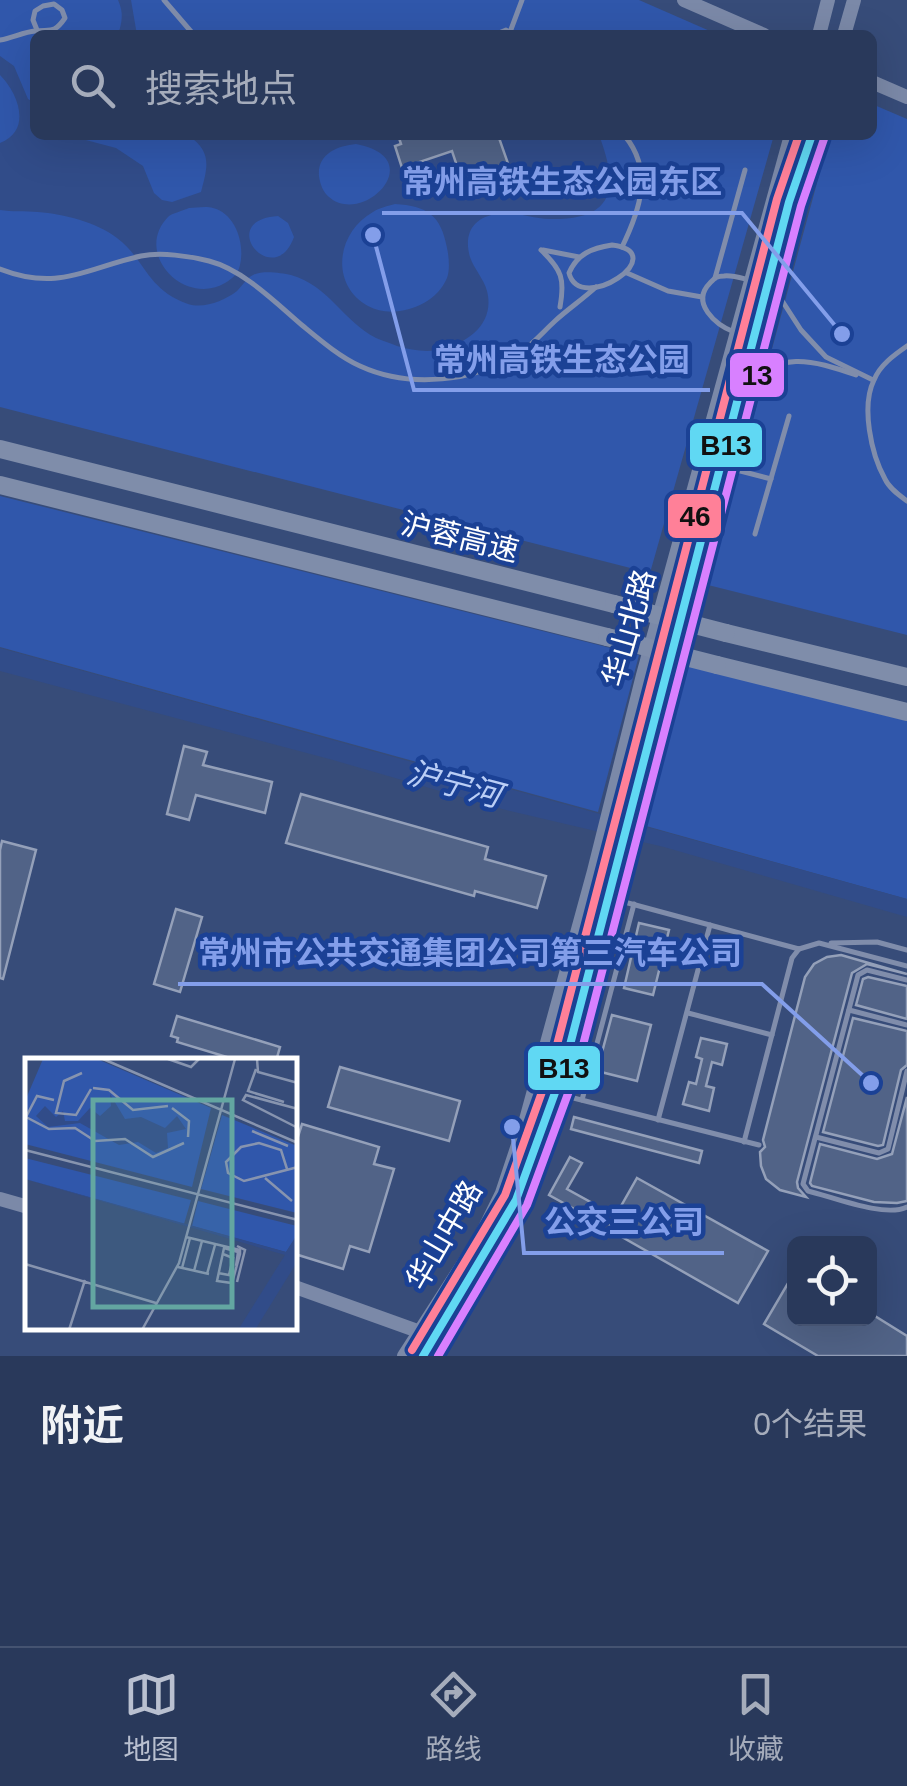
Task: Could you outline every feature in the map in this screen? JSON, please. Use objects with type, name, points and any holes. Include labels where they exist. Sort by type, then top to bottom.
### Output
[{"type":"highway","name":"沪蓉高速","points":[[0,449],[907,676]]},
{"type":"highway","name":"沪蓉高速","points":[[0,485],[907,712]]},
{"type":"main road","points":[[684,0],[753,30]]},
{"type":"main road","points":[[819,30],[828,0]]},
{"type":"main road","points":[[845,30],[854,0]]},
{"type":"main road","points":[[877,84],[907,97]]},
{"type":"main road","name":"华山北路","points":[[600,846],[790,140]]},
{"type":"main road","name":"华山北路","points":[[621,854],[788,202],[810,140]]},
{"type":"main road","name":"华山中路","points":[[404,1356],[480,1238],[502,1193],[535,1089],[600,846]]},
{"type":"main road","name":"华山中路","points":[[422,1356],[516,1200],[564,1068],[621,854]]},
{"type":"main road","points":[[0,1199],[25,1206]]},
{"type":"main road","points":[[298,1288],[435,1338]]},
{"type":"lane","points":[[164,0],[190,30]]},
{"type":"lane","points":[[513,30],[522,0]]},
{"type":"lane","points":[[37,30],[34,11],[51,2],[62,10],[65,18],[52,30]]},
{"type":"lane","points":[[0,40],[30,33]]},
{"type":"lane","points":[[622,247],[642,198],[642,171],[629,140]]},
{"type":"lane","points":[[716,278],[745,170]]},
{"type":"lane","points":[[0,269],[49,279],[72,278],[145,255],[211,262],[271,298],[359,366],[392,377],[423,380],[454,378],[494,367],[523,351],[596,287],[627,273],[632,268],[630,252],[622,247],[603,246],[579,257],[565,274],[560,307]]},
{"type":"lane","points":[[576,285],[541,250],[579,257]]},
{"type":"lane","points":[[776,253],[779,296],[800,330],[826,357],[873,380]]},
{"type":"lane","points":[[627,273],[668,291],[702,297]]},
{"type":"lane","points":[[551,324],[568,282],[565,274]]},
{"type":"lane","points":[[737,333],[713,321],[702,297],[704,288],[724,275],[752,280]]},
{"type":"lane","points":[[568,282],[596,287]]},
{"type":"lane","points":[[907,346],[890,358],[873,380],[868,408],[871,444],[886,483],[907,501]]},
{"type":"lane","points":[[738,398],[757,374],[777,363],[808,361],[873,380]]},
{"type":"lane","points":[[755,534],[789,416]]},
{"type":"lane","points":[[721,466],[771,479]]},
{"type":"lane","points":[[588,892],[798,950],[819,943],[877,942],[907,950]]},
{"type":"lane","points":[[582,1100],[634,904]]},
{"type":"lane","points":[[658,1120],[710,925]]},
{"type":"lane","points":[[819,943],[907,966]]},
{"type":"lane","points":[[744,1142],[792,958],[798,950]]},
{"type":"lane","points":[[907,980],[867,970],[858,975],[803,1184],[808,1191],[888,1211],[907,1208]]},
{"type":"lane","points":[[849,1010],[907,1025]]},
{"type":"lane","points":[[686,1012],[772,1035]]},
{"type":"lane","points":[[816,1137],[879,1153],[888,1150],[907,1070]]},
{"type":"lane","points":[[535,1089],[759,1145]]},
{"type":"shaded area","points":[[0,0],[639,0],[708,30],[30,30],[30,140],[773,140],[650,573],[0,407]]},
{"type":"shaded area","points":[[877,106],[907,119],[907,635],[708,585],[829,140],[877,140]]},
{"type":"shaded area","points":[[0,496],[639,655],[598,812],[0,647]]},
{"type":"shaded area","points":[[687,665],[907,721],[907,899],[646,826]]},
{"type":"water","points":[[118,0],[131,0],[136,30],[119,30]]},
{"type":"water","points":[[0,56],[14,66],[30,100],[30,140],[86,140],[116,148],[143,166],[154,193],[172,202],[201,192],[205,154],[195,140],[400,140],[402,144],[395,147],[402,168],[452,151],[462,181],[467,180],[470,186],[511,172],[501,140],[601,140],[609,185],[599,207],[588,214],[550,219],[505,213],[477,223],[469,234],[468,248],[487,291],[489,302],[484,321],[471,336],[452,346],[414,350],[365,331],[315,287],[291,275],[257,273],[220,301],[188,304],[163,290],[127,247],[99,227],[58,215],[0,210],[0,143],[10,137],[19,121],[17,102],[0,75]],"holes":[[[356,144],[378,152],[388,162],[389,175],[372,197],[343,204],[325,193],[319,168],[330,152]],[[395,204],[431,214],[441,227],[449,267],[447,278],[433,297],[412,308],[389,312],[368,306],[356,296],[347,285],[342,258],[345,245],[361,221]],[[189,208],[221,211],[237,231],[241,248],[238,271],[225,283],[209,289],[180,282],[168,272],[156,246],[168,217]],[[278,216],[288,223],[294,237],[285,252],[263,256],[254,249],[251,229],[259,220]]]},
{"type":"water","name":"沪宁河","points":[[0,648],[907,899],[907,917],[664,847],[502,809],[0,671]]},
{"type":"building","points":[[400,140],[500,140],[511,172],[469,186],[467,180],[462,181],[452,151],[402,168],[395,146],[401,144]]},
{"type":"building","points":[[184,746],[207,752],[203,765],[272,782],[265,813],[196,795],[189,820],[167,814]]},
{"type":"building","points":[[301,794],[488,847],[485,859],[546,876],[537,908],[475,891],[474,896],[286,843]]},
{"type":"building","points":[[2,841],[36,850],[3,979],[0,978]]},
{"type":"building","points":[[176,909],[202,917],[180,992],[154,984]]},
{"type":"building","points":[[639,923],[669,930],[653,995],[624,988]]},
{"type":"building","points":[[841,955],[907,974],[867,964],[852,973],[797,1182],[806,1197],[780,1190],[766,1179],[760,1152],[765,1147],[763,1140],[805,977],[814,964]]},
{"type":"building","points":[[863,979],[907,986],[907,1019],[856,1005]]},
{"type":"building","points":[[612,1015],[651,1025],[637,1081],[597,1071]]},
{"type":"building","points":[[177,1016],[280,1047],[277,1058],[230,1058],[177,1042],[178,1038],[171,1036]]},
{"type":"building","points":[[853,1018],[907,1031],[907,1065],[901,1070],[883,1145],[823,1132]]},
{"type":"building","points":[[701,1038],[727,1044],[722,1065],[712,1062],[706,1086],[714,1088],[709,1111],[683,1104],[689,1082],[696,1084],[702,1059],[696,1057]]},
{"type":"building","points":[[340,1067],[460,1101],[449,1141],[328,1107]]},
{"type":"building","points":[[907,1097],[907,1201],[874,1202],[812,1186],[820,1144],[877,1159],[892,1154]]},
{"type":"building","points":[[574,1117],[702,1151],[699,1163],[571,1129]]},
{"type":"building","points":[[302,1124],[379,1147],[374,1164],[394,1169],[369,1252],[350,1246],[343,1269],[298,1255],[298,1137]]},
{"type":"building","points":[[570,1157],[582,1163],[567,1189],[594,1204],[587,1216],[549,1195]]},
{"type":"building","points":[[637,1178],[768,1251],[738,1303],[608,1229]]},
{"type":"building","points":[[787,1285],[787,1326],[877,1326],[877,1317],[907,1336],[907,1356],[818,1356],[764,1324]]},
{"type":"transit line","name":"46","points":[[412,1350],[505,1195],[552,1064],[777,199],[797,140]]},
{"type":"transit line","name":"B13","points":[[423,1356],[516,1200],[564,1068],[789,202],[810,140]]},
{"type":"transit line","name":"13","points":[[438,1356],[527,1205],[576,1072],[801,206],[824,140]]},
{"type":"place","name":"常州高铁生态公园","points":[[373,235]]},
{"type":"place","name":"常州高铁生态公园东区","points":[[842,334]]},
{"type":"place","name":"常州市公共交通集团公司第三汽车公司","points":[[871,1083]]},
{"type":"place","name":"公交三公司","points":[[512,1127]]}]
